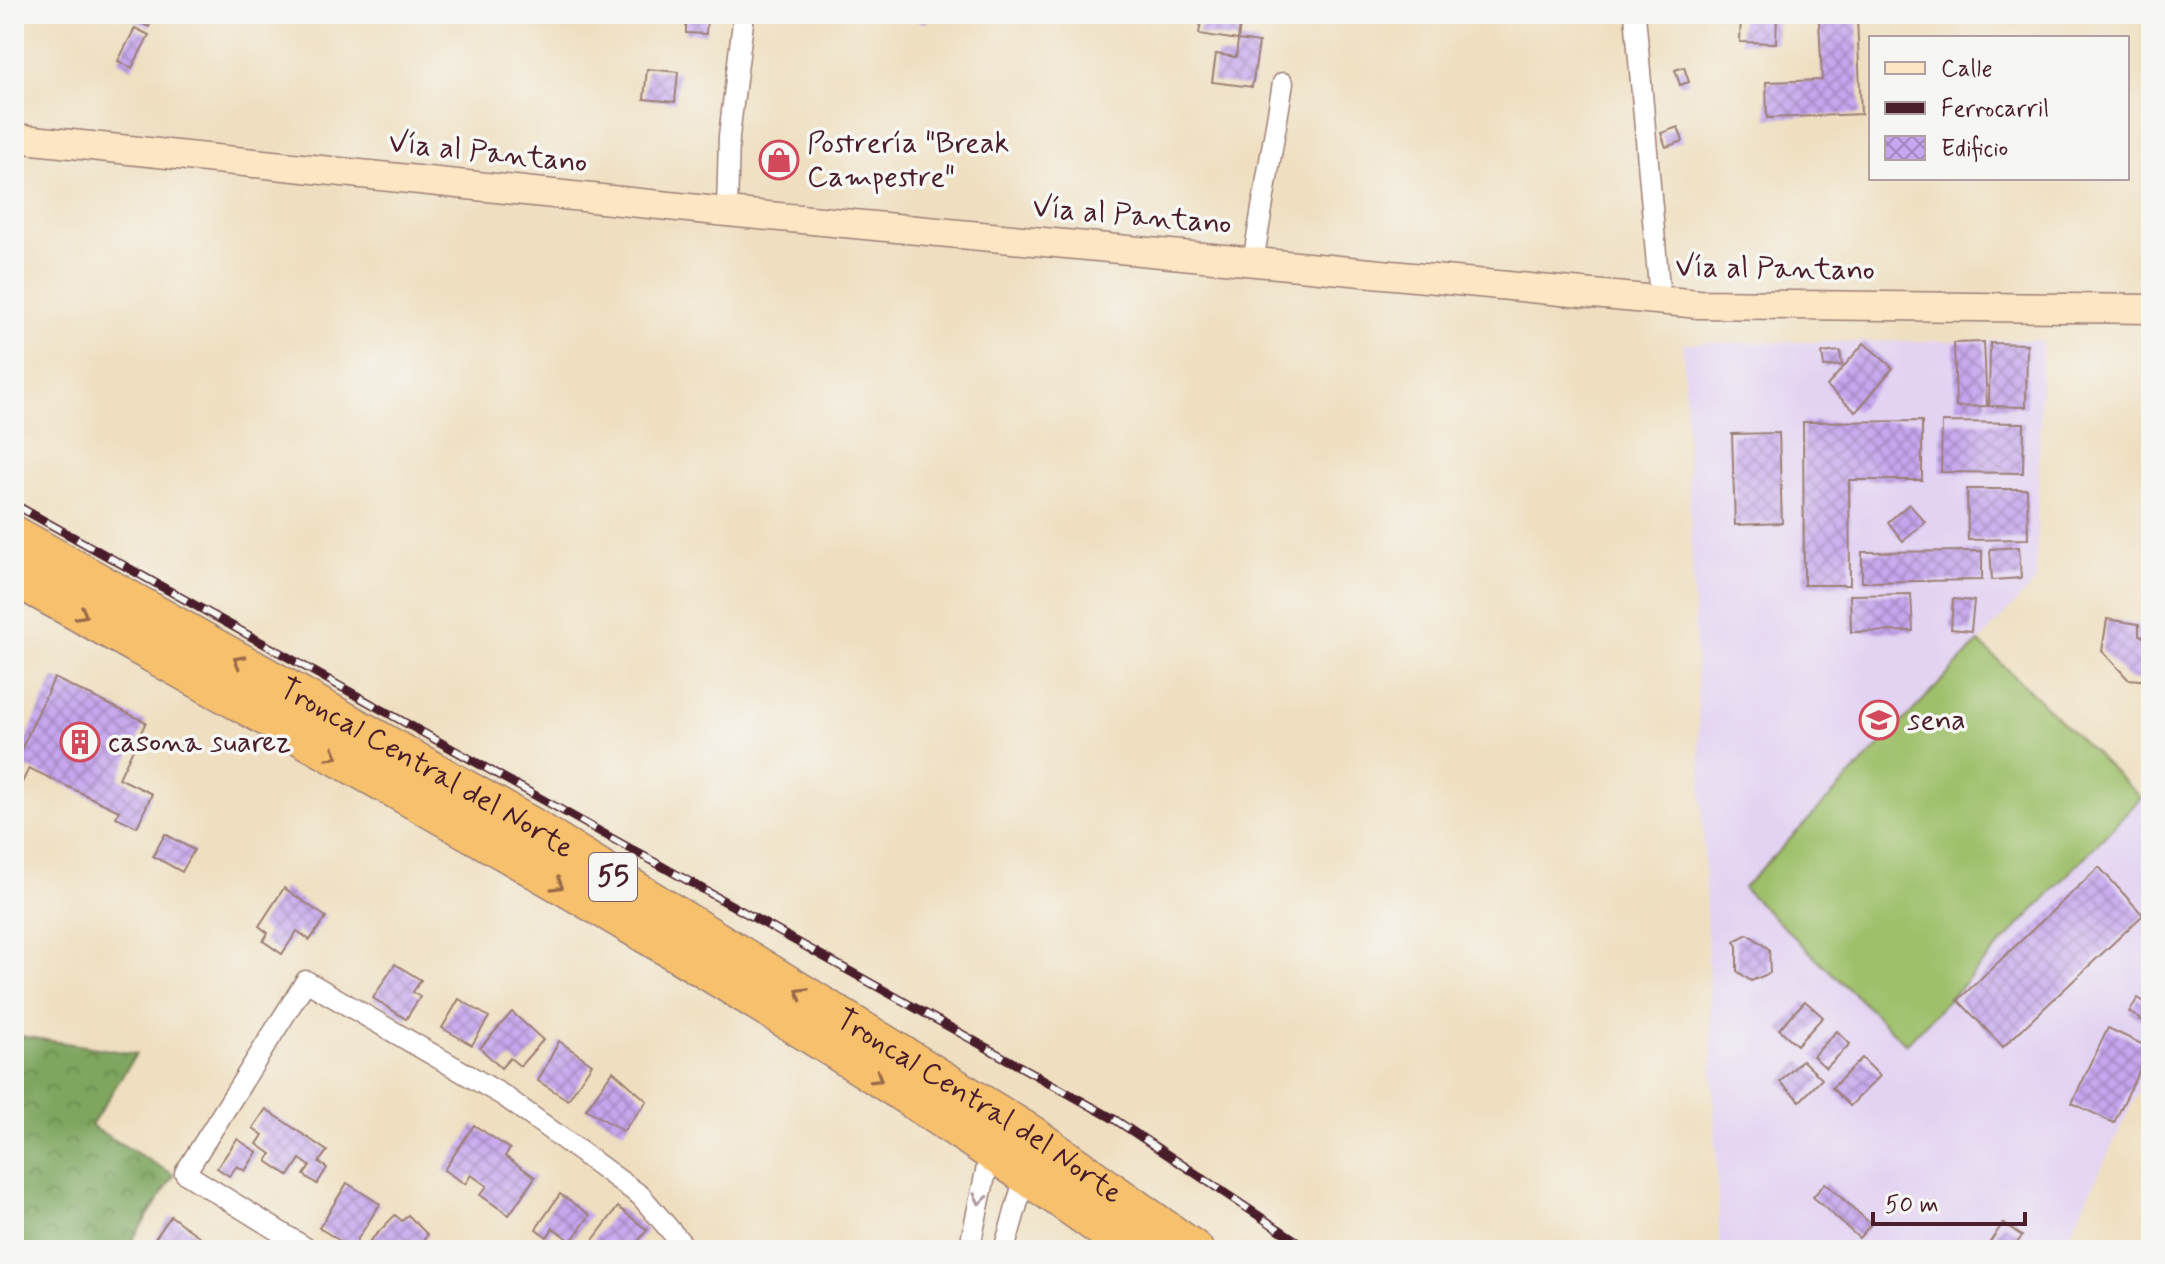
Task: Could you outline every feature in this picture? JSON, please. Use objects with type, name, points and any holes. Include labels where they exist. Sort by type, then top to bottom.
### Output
[{"type":"highway","name":"Troncal Central del Norte","points":[[14,535],[527,824],[1030,1134],[1194,1250]]},
{"type":"highway","name":"Troncal Central del Norte","points":[[14,576],[653,940],[991,1148],[1133,1250]]},
{"type":"main road","name":"Vía al Pantano","points":[[14,138],[727,212],[1699,304],[2151,309]]},
{"type":"street","points":[[727,212],[729,136],[744,14]]},
{"type":"street","points":[[1635,14],[1660,299]]},
{"type":"street","points":[[1253,262],[1283,83]]},
{"type":"street","points":[[309,1250],[185,1173],[306,981],[504,1096],[641,1196],[687,1250]]},
{"type":"street","points":[[969,1250],[991,1148]]},
{"type":"street","points":[[1004,1250],[1026,1173]]},
{"type":"shaded area","name":"sena","points":[[2042,340],[2036,581],[1979,642],[2141,798],[2151,798],[2151,1065],[2062,1250],[1720,1250],[1683,343]]},
{"type":"green space","points":[[1979,642],[2141,798],[1906,1044],[1743,888]]},
{"type":"green space","points":[[14,1035],[136,1054],[91,1126],[174,1175],[126,1250],[14,1250]]},
{"type":"building","points":[[119,14],[154,14],[149,27]]},
{"type":"building","points":[[899,14],[929,14],[926,23]]},
{"type":"building","points":[[1202,14],[1241,17],[1238,40],[1199,34]]},
{"type":"building","points":[[1741,14],[1777,14],[1776,43],[1740,42]]},
{"type":"building","points":[[686,16],[707,17],[706,34],[686,33]]},
{"type":"building","points":[[1857,18],[1861,114],[1767,118],[1766,82],[1822,80],[1819,20]]},
{"type":"building","points":[[135,28],[149,35],[132,68],[118,61]]},
{"type":"building","points":[[1238,40],[1259,43],[1252,87],[1212,82],[1216,54],[1236,57]]},
{"type":"building","points":[[1684,67],[1689,82],[1680,85],[1675,70]]},
{"type":"building","points":[[647,69],[678,72],[675,102],[644,99]]},
{"type":"building","points":[[1678,127],[1683,141],[1666,147],[1661,133]]},
{"type":"building","points":[[1984,342],[1987,406],[1956,407],[1954,343]]},
{"type":"building","points":[[1864,343],[1893,368],[1856,412],[1827,386]]},
{"type":"building","points":[[1990,343],[2027,344],[2026,407],[1989,406]]},
{"type":"building","points":[[1840,351],[1842,365],[1824,367],[1822,353]]},
{"type":"building","points":[[1922,421],[1922,480],[1849,480],[1850,585],[1804,585],[1803,422]]},
{"type":"building","points":[[1942,422],[2024,423],[2023,473],[1941,472]]},
{"type":"building","points":[[1779,433],[1782,523],[1735,525],[1732,434]]},
{"type":"building","points":[[1967,489],[2027,489],[2028,539],[1968,540]]},
{"type":"building","points":[[1909,504],[1925,522],[1903,541],[1888,522]]},
{"type":"building","points":[[2019,547],[2021,578],[1992,580],[1990,549]]},
{"type":"building","points":[[1982,551],[1982,580],[1862,582],[1862,552]]},
{"type":"building","points":[[1911,594],[1913,631],[1851,632],[1850,595]]},
{"type":"building","points":[[1953,599],[1974,601],[1971,631],[1951,629]]},
{"type":"building","points":[[2107,619],[2139,624],[2139,635],[2151,641],[2151,681],[2128,679],[2102,651]]},
{"type":"building","name":"casona suarez","points":[[54,678],[146,722],[119,778],[152,794],[137,827],[116,817],[119,811],[29,768],[14,799],[14,765]]},
{"type":"building","points":[[165,834],[194,850],[182,872],[153,856]]},
{"type":"building","points":[[2099,867],[2143,915],[2003,1047],[1958,1000]]},
{"type":"building","points":[[284,888],[326,917],[310,940],[297,931],[282,954],[263,941],[268,933],[259,926]]},
{"type":"building","points":[[1748,934],[1769,949],[1770,973],[1751,981],[1737,971],[1737,946],[1734,941]]},
{"type":"building","points":[[395,964],[421,980],[413,992],[420,997],[406,1019],[373,998]]},
{"type":"building","points":[[2138,998],[2151,1006],[2151,1026],[2129,1012]]},
{"type":"building","points":[[459,999],[489,1017],[472,1045],[442,1028]]},
{"type":"building","points":[[1805,1001],[1823,1017],[1797,1045],[1779,1029]]},
{"type":"building","points":[[512,1012],[543,1040],[520,1066],[510,1058],[501,1068],[480,1048]]},
{"type":"building","points":[[2108,1028],[2150,1048],[2114,1123],[2072,1103]]},
{"type":"building","points":[[1837,1031],[1850,1044],[1826,1068],[1813,1056]]},
{"type":"building","points":[[559,1041],[592,1064],[568,1100],[538,1081]]},
{"type":"building","points":[[1862,1058],[1880,1076],[1850,1106],[1832,1088]]},
{"type":"building","points":[[1802,1060],[1822,1079],[1800,1101],[1780,1082]]},
{"type":"building","points":[[613,1071],[647,1101],[623,1131],[586,1109]]},
{"type":"building","points":[[266,1109],[327,1151],[319,1162],[327,1168],[317,1184],[304,1175],[310,1166],[300,1159],[289,1176],[267,1161],[271,1154],[257,1144],[263,1135],[253,1128]]},
{"type":"building","points":[[474,1125],[510,1149],[505,1156],[535,1177],[509,1215],[480,1195],[487,1186],[471,1175],[465,1184],[444,1170]]},
{"type":"building","points":[[237,1139],[257,1152],[245,1171],[237,1166],[229,1176],[217,1168]]},
{"type":"building","points":[[347,1183],[380,1204],[352,1248],[319,1228]]},
{"type":"building","points":[[1825,1183],[1871,1224],[1859,1238],[1813,1197]]},
{"type":"building","points":[[560,1194],[590,1215],[571,1241],[553,1228],[547,1237],[536,1229]]},
{"type":"building","points":[[618,1207],[647,1230],[632,1250],[597,1250],[590,1244]]},
{"type":"building","points":[[395,1215],[402,1221],[408,1215],[428,1235],[418,1245],[419,1250],[377,1250],[369,1242]]},
{"type":"building","points":[[171,1216],[183,1225],[219,1250],[147,1250]]},
{"type":"building","points":[[2003,1223],[2022,1236],[2012,1250],[1995,1250],[1988,1245]]},
{"type":"railway","points":[[14,504],[1114,1119],[1310,1250]]},
{"type":"place","name":"Postrería \"Break Campestre\"","points":[[779,160]]},
{"type":"place","name":"sena","points":[[1879,720]]},
{"type":"place","name":"casona suarez","points":[[80,742]]}]
